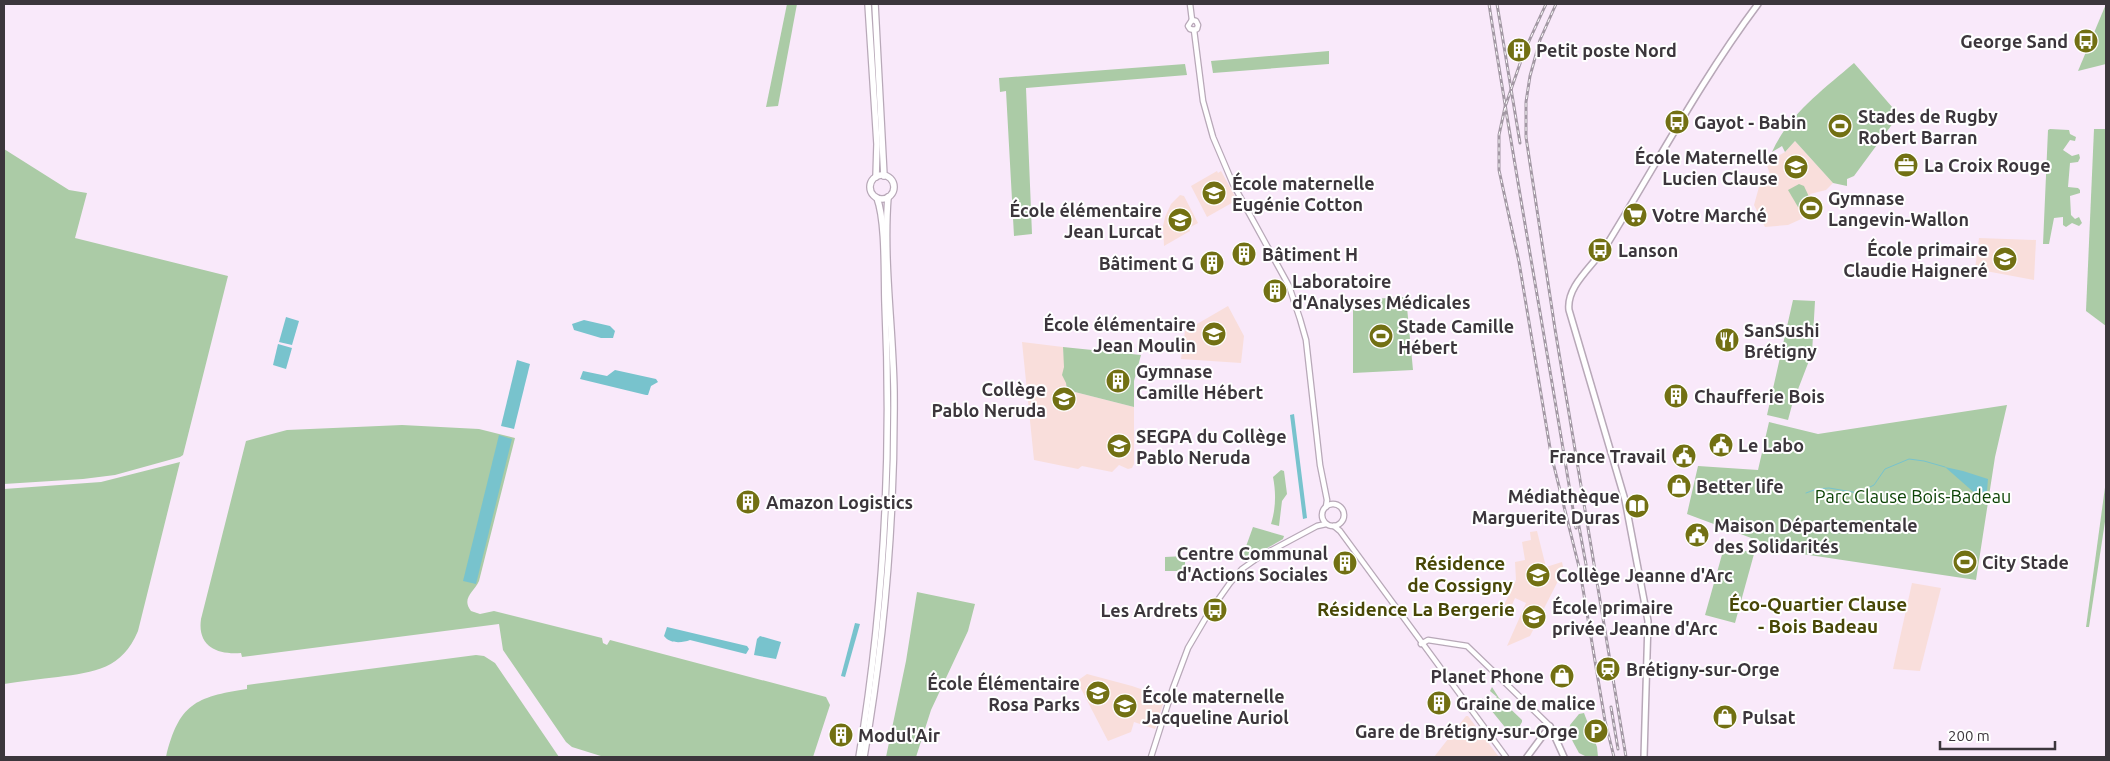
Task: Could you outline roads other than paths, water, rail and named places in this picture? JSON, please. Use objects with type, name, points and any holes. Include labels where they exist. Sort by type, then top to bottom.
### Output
[{"type":"main road","points":[[859,757],[878,629],[887,482],[888,377],[882,234],[880,206],[870,186],[876,177],[877,144],[868,4]]},
{"type":"main road","points":[[875,4],[884,176]]},
{"type":"main road","points":[[1644,757],[1648,621],[1625,500],[1570,310],[1570,294],[1600,254],[1714,66],[1758,4]]},
{"type":"main road","points":[[865,757],[884,616],[893,481],[894,375],[887,227],[888,198],[893,192],[894,185],[891,179],[884,176],[876,177]]},
{"type":"main road","points":[[877,198],[888,198]]},
{"type":"main road","points":[[1527,757],[1550,726],[1564,757]]},
{"type":"street","points":[[1190,4],[1192,20],[1188,26],[1194,30],[1203,101],[1213,137],[1233,184],[1289,286],[1306,340],[1320,464],[1329,506]]},
{"type":"street","points":[[1317,526],[1322,518],[1322,512],[1329,506],[1338,506],[1343,512],[1344,517],[1337,525]]},
{"type":"street","points":[[1322,518],[1326,524]]},
{"type":"street","points":[[1151,757],[1188,648],[1208,614],[1230,583],[1242,569],[1259,557],[1317,526],[1326,524],[1337,525]]},
{"type":"street","points":[[1337,525],[1506,757]]},
{"type":"street","points":[[1422,644],[1428,640],[1467,646],[1550,726]]},
{"type":"water","points":[[286,317],[299,321],[292,345],[279,342]]},
{"type":"water","points":[[584,320],[610,326],[615,331],[613,338],[601,338],[574,330],[572,324]]},
{"type":"water","points":[[278,344],[292,348],[286,369],[273,365]]},
{"type":"water","points":[[517,360],[530,364],[514,429],[501,426]]},
{"type":"water","points":[[615,370],[656,379],[658,382],[651,386],[648,395],[646,395],[580,379],[583,371],[607,376]]},
{"type":"water","points":[[1294,414],[1307,518],[1303,519],[1290,415]]},
{"type":"water","points":[[499,435],[512,439],[476,584],[463,581]]},
{"type":"water","points":[[1945,467],[1988,479],[1986,503]]},
{"type":"water","points":[[855,623],[860,624],[845,677],[841,676]]},
{"type":"water","points":[[667,627],[747,646],[749,649],[746,654],[690,640],[673,642],[664,636]]},
{"type":"water","points":[[760,636],[781,642],[776,659],[754,655],[757,639]]},
{"type":"waterway","points":[[1806,493],[1817,489],[1829,488],[1858,493],[1874,485],[1885,469],[1909,459],[1945,467]]},
{"type":"railway","points":[[1489,4],[1576,528]]},
{"type":"railway","points":[[1497,4],[1520,143]]},
{"type":"railway","points":[[1546,4],[1524,52],[1505,107],[1499,135],[1499,170],[1519,262],[1551,454],[1580,571],[1605,721],[1614,757]]},
{"type":"railway","points":[[1556,4],[1540,40],[1530,76],[1526,102],[1526,137],[1555,329],[1626,757]]},
{"type":"railway","points":[[1578,521],[1587,570]]},
{"type":"railway","points":[[1611,707],[1618,749]]},
{"type":"place","name":"George Sand","points":[[2086,41]]},
{"type":"place","name":"Petit poste Nord","points":[[1519,50]]},
{"type":"place","name":"Gayot - Babin","points":[[1677,122]]},
{"type":"place","name":"Stades de Rugby Robert Barran","points":[[1840,126]]},
{"type":"place","name":"La Croix Rouge","points":[[1906,165]]},
{"type":"place","name":"École Maternelle Lucien Clause","points":[[1796,167]]},
{"type":"place","name":"École maternelle Eugénie Cotton","points":[[1214,193]]},
{"type":"place","name":"Gymnase Langevin-Wallon","points":[[1811,208]]},
{"type":"place","name":"Votre Marché","points":[[1635,215]]},
{"type":"place","name":"École élémentaire Jean Lurcat","points":[[1180,220]]},
{"type":"place","name":"Lanson","points":[[1600,250]]},
{"type":"place","name":"Bâtiment H","points":[[1244,254]]},
{"type":"place","name":"École primaire Claudie Haigneré","points":[[2005,259]]},
{"type":"place","name":"Bâtiment G","points":[[1212,263]]},
{"type":"place","name":"Laboratoire d'Analyses Médicales","points":[[1275,291]]},
{"type":"place","name":"École élémentaire Jean Moulin","points":[[1214,334]]},
{"type":"place","name":"Stade Camille Hébert","points":[[1381,336]]},
{"type":"place","name":"SanSushi Brétigny","points":[[1727,340]]},
{"type":"place","name":"Gymnase Camille Hébert","points":[[1118,381]]},
{"type":"place","name":"Chaufferie Bois","points":[[1676,396]]},
{"type":"place","name":"Collège Pablo Neruda","points":[[1064,399]]},
{"type":"place","name":"Le Labo","points":[[1721,445]]},
{"type":"place","name":"SEGPA du Collège Pablo Neruda","points":[[1119,446]]},
{"type":"place","name":"France Travail","points":[[1684,456]]},
{"type":"place","name":"Better life","points":[[1679,486]]},
{"type":"place","name":"Amazon Logistics","points":[[748,502]]},
{"type":"place","name":"Médiathèque Marguerite Duras","points":[[1637,506]]},
{"type":"place","name":"Maison Départementale des Solidarités","points":[[1697,535]]},
{"type":"place","name":"City Stade","points":[[1965,562]]},
{"type":"place","name":"Centre Communal d'Actions Sociales","points":[[1345,563]]},
{"type":"place","name":"Collège Jeanne d'Arc","points":[[1538,575]]},
{"type":"place","name":"Les Ardrets","points":[[1215,610]]},
{"type":"place","name":"École primaire privée Jeanne d'Arc","points":[[1534,617]]},
{"type":"place","name":"Brétigny-sur-Orge","points":[[1608,669]]},
{"type":"place","name":"Planet Phone","points":[[1562,676]]},
{"type":"place","name":"École Élémentaire Rosa Parks","points":[[1098,693]]},
{"type":"place","name":"Graine de malice","points":[[1439,703]]},
{"type":"place","name":"École maternelle Jacqueline Auriol","points":[[1125,706]]},
{"type":"place","name":"Pulsat","points":[[1725,717]]},
{"type":"place","name":"Gare de Brétigny-sur-Orge","points":[[1596,731]]},
{"type":"place","name":"Modul'Air","points":[[841,735]]},
{"type":"district","name":"Résidence de Cossigny","points":[[1460,574]]},
{"type":"district","name":"Résidence La Bergerie","points":[[1416,609]]},
{"type":"district","name":"Éco-Quartier Clause - Bois Badeau","points":[[1818,615]]},
{"type":"park label","name":"Parc Clause Bois-Badeau","points":[[1913,496]]}]
